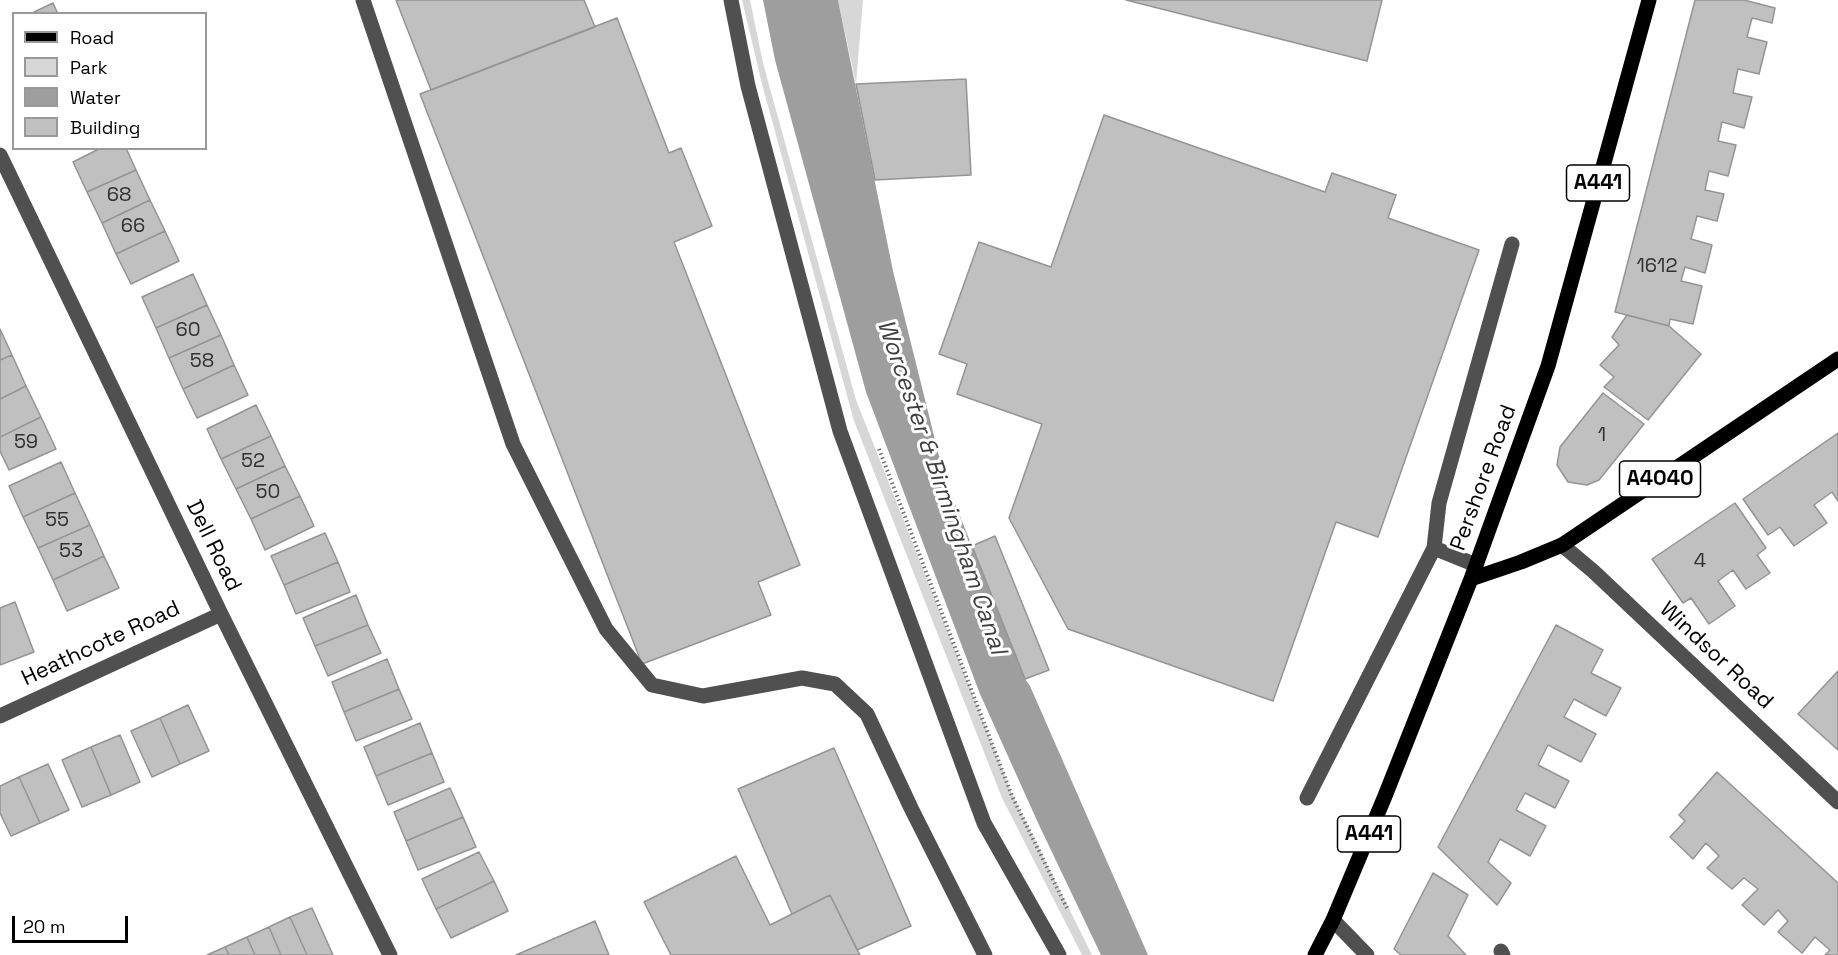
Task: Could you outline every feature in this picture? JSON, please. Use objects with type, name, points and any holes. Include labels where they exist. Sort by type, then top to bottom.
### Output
[{"type":"main road","name":"Pershore Road","points":[[1315,955],[1333,920],[1474,572],[1548,366],[1649,0]]},
{"type":"main road","name":"A4040","points":[[1474,572],[1521,562],[1562,545],[1838,359]]},
{"type":"street","points":[[363,0],[513,444],[606,629],[652,685],[703,696],[802,678],[835,684],[867,714],[911,808],[985,955]]},
{"type":"street","points":[[731,0],[748,86],[840,431],[984,823],[1059,955]]},
{"type":"street","name":"Dell Road","points":[[0,155],[221,614],[390,955]]},
{"type":"street","points":[[1307,798],[1434,548],[1439,503],[1512,244]]},
{"type":"street","name":"Windsor Road","points":[[1562,545],[1593,571],[1838,802]]},
{"type":"street","points":[[1434,548],[1474,572]]},
{"type":"street","name":"Heathcote Road","points":[[0,716],[221,614]]},
{"type":"street","points":[[1333,920],[1367,955]]},
{"type":"street","points":[[1315,955],[1326,955]]},
{"type":"path","points":[[876,441],[1012,796],[1070,913]]},
{"type":"green space","points":[[742,0],[750,0],[763,63],[856,400],[1012,794],[1092,955],[1082,955],[1002,798],[854,421],[762,84]]},
{"type":"green space","points":[[838,0],[863,0],[856,84]]},
{"type":"water","name":"Worcester & Birmingham Canal","points":[[763,0],[838,0],[893,271],[944,476],[1025,679],[1148,955],[1101,955],[980,694],[866,392],[775,60]]},
{"type":"building","points":[[396,0],[584,0],[595,27],[431,90]]},
{"type":"building","points":[[1126,0],[1382,0],[1367,61]]},
{"type":"building","points":[[1695,0],[1744,0],[1775,8],[1772,23],[1752,18],[1747,37],[1767,42],[1759,74],[1738,69],[1733,93],[1752,97],[1744,128],[1722,122],[1718,141],[1736,145],[1728,176],[1709,171],[1705,190],[1724,194],[1717,221],[1697,216],[1691,239],[1712,245],[1705,273],[1685,267],[1681,281],[1702,286],[1693,324],[1670,319],[1669,326],[1615,312]]},
{"type":"building","points":[[53,3],[57,12],[34,12]]},
{"type":"building","points":[[617,18],[669,153],[681,148],[712,226],[674,242],[800,565],[758,582],[771,615],[642,664],[420,94]]},
{"type":"building","points":[[966,79],[971,175],[875,180],[856,84]]},
{"type":"building","points":[[1104,115],[1325,192],[1332,173],[1396,195],[1388,218],[1479,250],[1378,537],[1336,522],[1273,701],[1068,629],[1009,518],[1042,424],[957,394],[967,364],[939,354],[979,242],[1051,267]]},
{"type":"building","points":[[97,150],[127,150],[136,170],[87,192],[73,162]]},
{"type":"building","points":[[136,170],[150,200],[102,223],[87,192]]},
{"type":"building","points":[[150,200],[165,231],[116,254],[102,223]]},
{"type":"building","points":[[165,231],[179,261],[131,284],[116,254]]},
{"type":"building","points":[[193,274],[207,305],[156,328],[142,297]]},
{"type":"building","points":[[207,305],[221,335],[169,358],[156,328]]},
{"type":"building","points":[[1627,315],[1669,326],[1701,354],[1648,420],[1604,387],[1614,377],[1600,365],[1619,345],[1612,337]]},
{"type":"building","points":[[0,329],[12,355],[0,360]]},
{"type":"building","points":[[221,335],[234,365],[183,389],[169,358]]},
{"type":"building","points":[[12,355],[26,386],[0,399],[0,360]]},
{"type":"building","points":[[234,365],[248,395],[197,418],[183,389]]},
{"type":"building","points":[[26,386],[41,417],[0,437],[0,399]]},
{"type":"building","points":[[1603,393],[1644,424],[1599,480],[1587,485],[1568,482],[1557,465],[1560,447]]},
{"type":"building","points":[[256,405],[271,436],[221,459],[207,429]]},
{"type":"building","points":[[41,417],[56,449],[9,470],[0,451],[0,437]]},
{"type":"building","points":[[1838,433],[1838,501],[1832,492],[1814,505],[1827,523],[1794,546],[1780,527],[1768,535],[1743,499]]},
{"type":"building","points":[[271,436],[285,466],[236,489],[221,459]]},
{"type":"building","points":[[61,462],[75,493],[23,517],[9,486]]},
{"type":"building","points":[[285,466],[300,496],[251,519],[236,489]]},
{"type":"building","points":[[75,493],[90,525],[38,548],[23,517]]},
{"type":"building","points":[[300,496],[314,526],[265,550],[251,519]]},
{"type":"building","points":[[1735,503],[1766,548],[1757,555],[1770,573],[1746,589],[1733,570],[1718,581],[1735,606],[1709,624],[1691,598],[1683,603],[1652,559]]},
{"type":"building","points":[[90,525],[104,556],[53,580],[38,548]]},
{"type":"building","points":[[325,533],[338,562],[284,585],[271,556]]},
{"type":"building","points":[[995,536],[1049,670],[1025,679],[972,546]]},
{"type":"building","points":[[104,556],[119,588],[67,611],[53,580]]},
{"type":"building","points":[[338,562],[350,592],[296,614],[284,585]]},
{"type":"building","points":[[356,595],[368,625],[315,646],[303,618]]},
{"type":"building","points":[[15,602],[34,652],[0,665],[0,608]]},
{"type":"building","points":[[368,625],[381,653],[328,676],[315,646]]},
{"type":"building","points":[[1556,625],[1603,650],[1591,673],[1621,688],[1606,716],[1574,699],[1564,717],[1596,734],[1581,762],[1548,745],[1538,765],[1569,781],[1555,808],[1525,793],[1516,810],[1546,826],[1530,856],[1500,839],[1488,862],[1511,883],[1497,905],[1438,847]]},
{"type":"building","points":[[387,659],[399,689],[344,712],[332,682]]},
{"type":"building","points":[[1838,671],[1838,750],[1798,714]]},
{"type":"building","points":[[399,689],[412,719],[356,741],[344,712]]},
{"type":"building","points":[[188,705],[209,751],[180,764],[160,718]]},
{"type":"building","points":[[160,718],[180,764],[152,777],[131,731]]},
{"type":"building","points":[[420,723],[432,753],[376,776],[364,747]]},
{"type":"building","points":[[120,735],[140,782],[111,795],[91,747]]},
{"type":"building","points":[[91,747],[111,795],[82,807],[62,760]]},
{"type":"building","points":[[834,748],[911,926],[857,950],[830,895],[792,914],[738,789]]},
{"type":"building","points":[[432,753],[444,782],[388,805],[376,776]]},
{"type":"building","points":[[48,764],[69,810],[40,823],[19,777]]},
{"type":"building","points":[[1717,772],[1838,883],[1838,955],[1825,955],[1830,950],[1815,937],[1802,953],[1778,932],[1788,921],[1778,910],[1764,925],[1742,905],[1758,889],[1744,878],[1732,889],[1707,868],[1719,856],[1706,843],[1693,859],[1670,837],[1685,821],[1679,815]]},
{"type":"building","points":[[19,777],[40,823],[11,836],[0,813],[0,786]]},
{"type":"building","points":[[450,788],[463,817],[406,841],[394,812]]},
{"type":"building","points":[[463,817],[476,847],[418,870],[406,841]]},
{"type":"building","points":[[479,852],[494,881],[436,909],[422,879]]},
{"type":"building","points":[[736,856],[770,925],[830,895],[860,955],[671,955],[644,902]]},
{"type":"building","points":[[1433,873],[1468,895],[1448,936],[1466,955],[1401,955],[1394,949]]},
{"type":"building","points":[[494,881],[508,911],[451,938],[436,909]]},
{"type":"building","points":[[312,908],[333,955],[307,955],[290,917]]},
{"type":"building","points":[[290,917],[307,955],[281,955],[269,927]]},
{"type":"building","points":[[595,921],[609,955],[516,955]]},
{"type":"building","points":[[269,927],[281,955],[255,955],[247,937]]},
{"type":"building","points":[[247,937],[255,955],[229,955],[225,947]]},
{"type":"building","points":[[225,947],[229,955],[207,955]]}]
